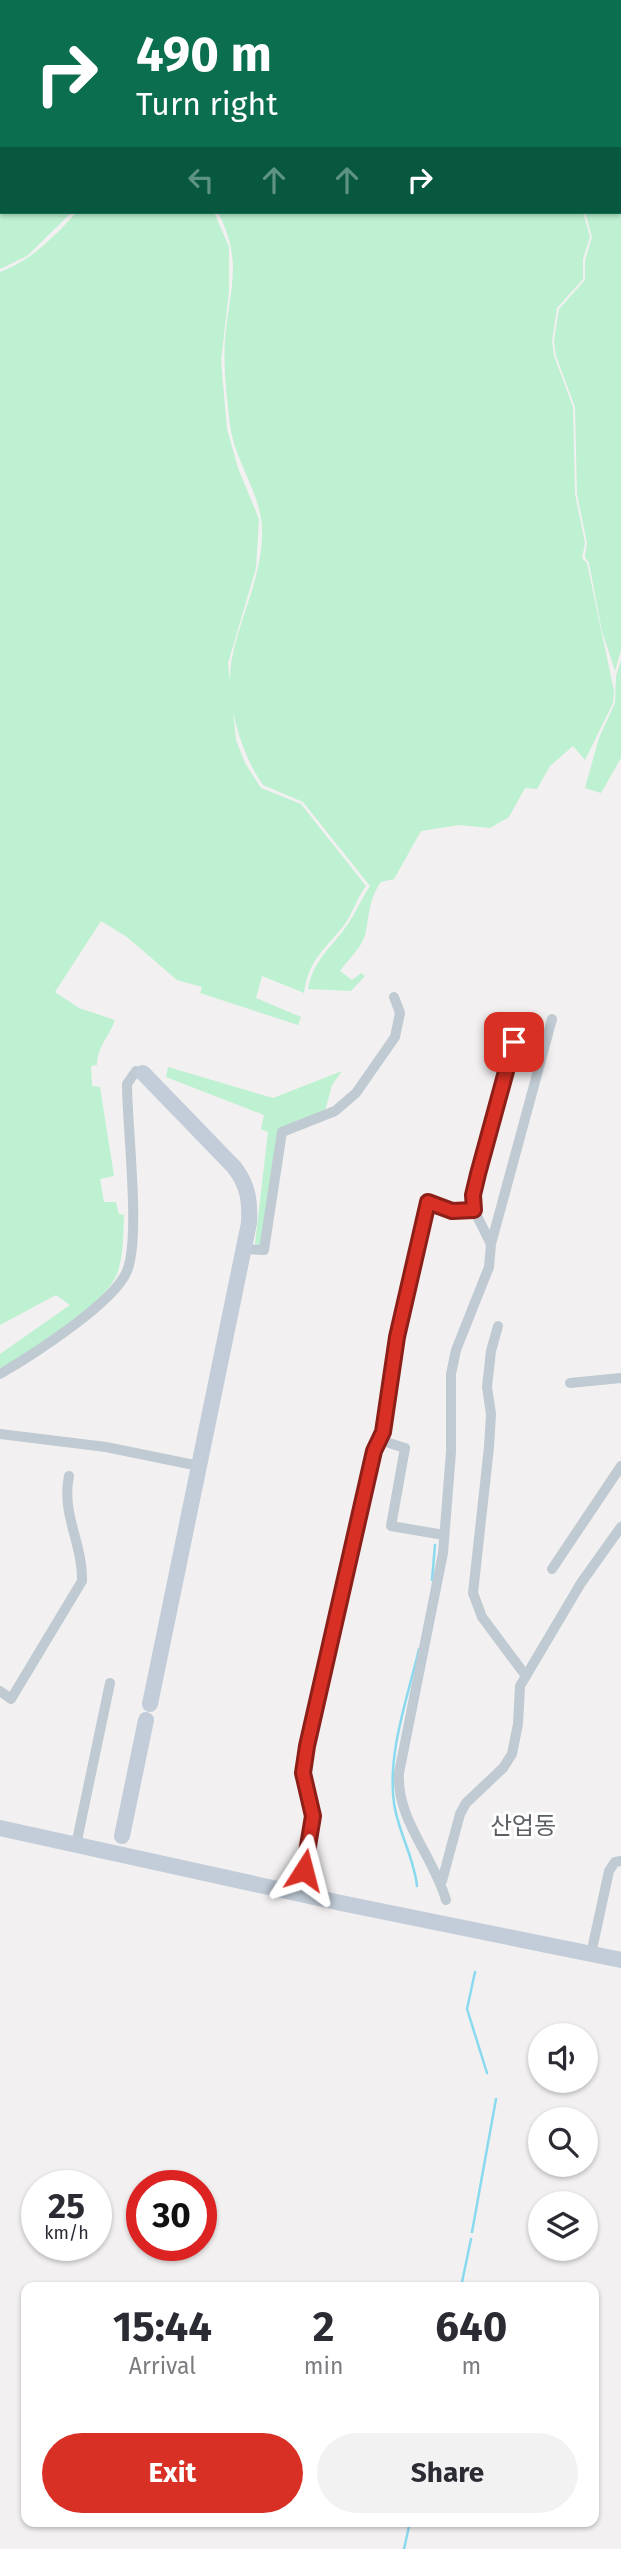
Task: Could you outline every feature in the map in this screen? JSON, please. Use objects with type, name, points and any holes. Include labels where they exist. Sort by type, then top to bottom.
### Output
[{"type":"street","points":[[244,1249],[264,1250],[282,1132],[335,1111],[356,1093],[395,1037],[400,1013],[394,997]]},
{"type":"street","points":[[446,1900],[438,1873],[403,1813],[398,1791],[435,1600],[444,1535],[451,1452],[451,1374],[456,1350],[489,1267],[491,1244],[552,1019]]},
{"type":"street","points":[[491,1244],[474,1210],[473,1195],[514,1042]]},
{"type":"street","points":[[0,1374],[88,1312],[119,1285],[127,1271],[131,1258],[127,1084],[136,1071],[143,1073],[245,1180],[250,1215],[122,1836]]},
{"type":"street","points":[[300,1894],[313,1816],[303,1773],[307,1746],[374,1451],[383,1432],[397,1337],[428,1202],[452,1211],[474,1210]]},
{"type":"street","points":[[498,1326],[491,1351],[487,1387],[491,1413],[489,1447],[473,1593],[482,1617],[526,1676]]},
{"type":"street","points":[[570,1383],[621,1378]]},
{"type":"street","points":[[383,1432],[386,1443],[405,1448],[391,1526],[444,1535]]},
{"type":"street","points":[[0,1434],[106,1447],[199,1466]]},
{"type":"street","points":[[552,1569],[621,1466]]},
{"type":"street","points":[[0,1691],[11,1699],[82,1581],[82,1565],[68,1518],[65,1495],[69,1476]]},
{"type":"street","points":[[442,1884],[460,1814],[466,1803],[503,1768],[512,1754],[518,1724],[518,1693],[526,1676],[581,1583],[621,1527]]},
{"type":"street","points":[[76,1845],[110,1683]]},
{"type":"street","points":[[0,1828],[300,1894],[621,1960]]},
{"type":"street","points":[[591,1954],[609,1871],[615,1863],[621,1861]]},
{"type":"green space","points":[[0,214],[70,214],[27,256],[0,269]]},
{"type":"green space","points":[[75,214],[215,214],[229,247],[229,291],[221,361],[227,429],[238,468],[259,519],[256,568],[228,663],[236,740],[245,763],[261,788],[301,804],[366,886],[345,924],[314,963],[304,993],[262,976],[256,998],[301,1017],[298,1025],[200,993],[202,987],[177,980],[127,937],[101,921],[55,992],[79,1008],[115,1020],[101,1047],[97,1065],[91,1066],[92,1086],[100,1087],[114,1176],[100,1179],[104,1202],[116,1202],[119,1214],[124,1215],[120,1265],[114,1280],[94,1303],[65,1327],[0,1368],[0,1354],[70,1305],[56,1295],[0,1325],[0,272],[22,261],[51,239]]},
{"type":"green space","points":[[219,214],[584,214],[590,237],[583,259],[583,279],[557,308],[552,341],[554,356],[573,407],[575,494],[585,543],[582,558],[587,563],[614,691],[613,703],[585,760],[573,746],[550,766],[537,789],[525,788],[509,817],[490,828],[459,825],[421,831],[394,879],[381,882],[372,901],[363,940],[340,971],[352,980],[361,973],[365,976],[351,991],[308,989],[314,970],[348,924],[370,886],[303,802],[263,785],[248,758],[233,711],[231,664],[258,569],[262,536],[259,507],[237,453],[230,425],[225,352],[233,261],[226,230]]},
{"type":"green space","points":[[586,214],[621,214],[621,650],[615,671],[602,631],[589,563],[585,557],[587,543],[577,494],[575,407],[556,356],[554,341],[559,309],[585,280],[585,261],[592,237]]},
{"type":"green space","points":[[621,660],[621,758],[601,793],[585,788],[599,738],[615,703],[616,676]]},
{"type":"green space","points":[[168,1067],[273,1098],[342,1071],[332,1085],[325,1111],[280,1130],[261,1245],[255,1244],[268,1132],[261,1129],[264,1115],[166,1077]]},
{"type":"waterway","points":[[432,1580],[435,1545]]},
{"type":"waterway","points":[[417,1886],[396,1814],[393,1765],[419,1649]]},
{"type":"waterway","points":[[475,1972],[467,2009],[487,2073]]},
{"type":"waterway","points":[[472,2232],[496,2099]]},
{"type":"waterway","points":[[462,2282],[471,2239]]},
{"type":"waterway","points":[[404,2549],[409,2527]]},
{"type":"district","name":"산업동","points":[[523,1826]]},
{"type":"route","points":[[304,1870],[313,1816],[303,1773],[307,1746],[374,1451],[383,1432],[397,1337],[428,1202],[452,1211],[474,1210],[473,1195],[514,1042]]}]
